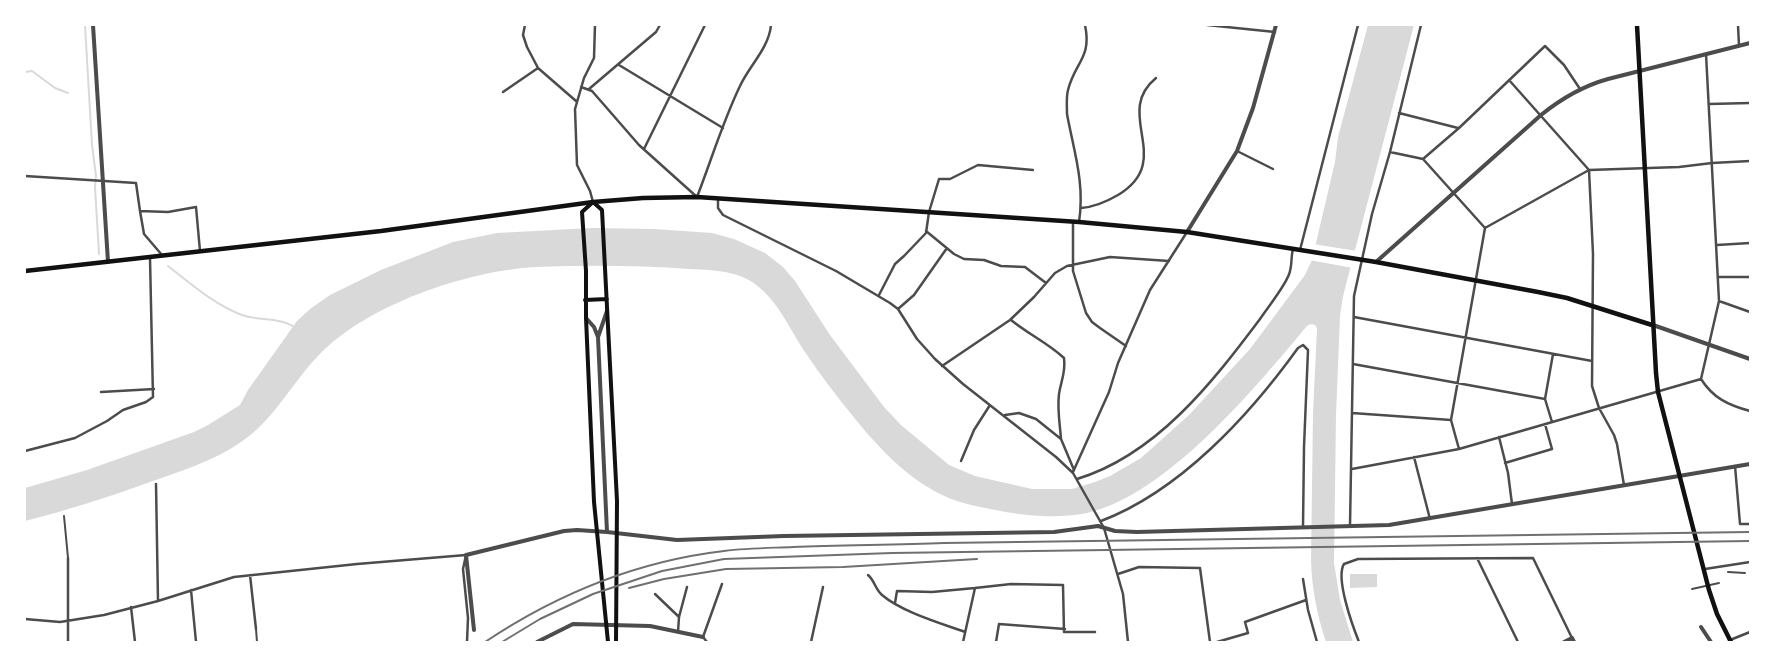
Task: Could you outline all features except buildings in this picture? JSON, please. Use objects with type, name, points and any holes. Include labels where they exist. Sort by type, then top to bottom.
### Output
[{"type":"main road","points":[[1637,25],[1652,325],[1658,392],[1712,601],[1731,641]]},
{"type":"main road","points":[[25,272],[381,232],[593,202],[643,198],[697,197],[1079,222],[1187,232],[1376,262],[1557,296],[1652,325]]},
{"type":"main road","points":[[593,202],[582,212],[586,272],[585,300],[594,502],[608,642]]},
{"type":"main road","points":[[593,202],[602,210],[608,309],[617,501],[616,642]]},
{"type":"main road","points":[[585,300],[607,299]]},
{"type":"street","points":[[92,25],[108,262]]},
{"type":"street","points":[[525,25],[523,35],[538,68],[576,100]]},
{"type":"street","points":[[593,202],[590,191],[577,165],[575,128],[576,100],[594,58],[595,25]]},
{"type":"street","points":[[589,89],[656,32],[660,25]]},
{"type":"street","points":[[644,149],[705,25]]},
{"type":"street","points":[[581,87],[589,89],[644,149],[697,197],[739,87],[763,49],[771,25]]},
{"type":"street","points":[[1079,222],[1082,185],[1066,103],[1069,87],[1087,47],[1085,25]]},
{"type":"street","points":[[1207,25],[1275,32]]},
{"type":"street","points":[[1073,471],[1109,392],[1150,290],[1237,151],[1254,108],[1276,25]]},
{"type":"street","points":[[1301,250],[1358,25]]},
{"type":"street","points":[[1350,526],[1354,296],[1360,260],[1422,25]]},
{"type":"street","points":[[1738,25],[1739,46]]},
{"type":"street","points":[[1376,262],[1541,114],[1580,89],[1602,80],[1750,43]]},
{"type":"street","points":[[1423,159],[1545,46],[1564,65],[1580,89]]},
{"type":"street","points":[[1706,54],[1719,301],[1701,379],[1708,390],[1726,404],[1750,411]]},
{"type":"street","points":[[619,65],[723,128]]},
{"type":"street","points":[[503,92],[538,68]]},
{"type":"street","points":[[1081,208],[1092,207],[1108,201],[1130,187],[1137,179],[1145,158],[1138,117],[1139,108],[1145,89],[1156,78]]},
{"type":"street","points":[[1510,80],[1589,170],[1593,254],[1592,386],[1599,408],[1614,435],[1624,485]]},
{"type":"street","points":[[1708,104],[1750,103]]},
{"type":"street","points":[[1399,112],[1458,128]]},
{"type":"street","points":[[1237,151],[1273,169]]},
{"type":"street","points":[[1390,152],[1423,159],[1485,228]]},
{"type":"street","points":[[1459,449],[1450,420],[1485,228],[1589,170],[1679,167],[1750,161]]},
{"type":"street","points":[[879,295],[895,264],[926,231],[929,212],[940,179],[950,179],[978,165],[1033,170]]},
{"type":"street","points":[[25,176],[136,183],[144,234],[163,256]]},
{"type":"street","points":[[718,199],[718,208],[723,215],[836,271],[879,295],[898,310],[927,351],[942,366],[1073,471]]},
{"type":"street","points":[[140,211],[168,212],[196,207],[200,252]]},
{"type":"street","points":[[1073,222],[1073,264],[1080,296],[1088,318],[1126,346]]},
{"type":"street","points":[[926,231],[958,256],[968,260],[984,260],[1001,266],[1025,267],[1046,283]]},
{"type":"street","points":[[1716,245],[1750,243]]},
{"type":"street","points":[[898,310],[914,295],[947,248]]},
{"type":"street","points":[[1077,480],[1102,470],[1133,452],[1175,419],[1204,388],[1223,367],[1269,308],[1290,272],[1293,249]]},
{"type":"street","points":[[942,366],[1010,320],[1034,297],[1054,273],[1073,264],[1110,257],[1169,261]]},
{"type":"street","points":[[25,451],[75,438],[123,410],[150,400],[153,396],[150,258]]},
{"type":"street","points":[[1718,277],[1750,277]]},
{"type":"street","points":[[1719,301],[1750,312]]},
{"type":"street","points":[[598,337],[608,309]]},
{"type":"street","points":[[1354,317],[1592,360]]},
{"type":"street","points":[[586,318],[594,327],[598,337],[607,532]]},
{"type":"street","points":[[1010,320],[1049,345],[1064,358],[1065,372],[1059,392],[1058,406],[1061,439],[1077,480],[1104,528],[1123,594],[1128,642]]},
{"type":"street","points":[[1652,325],[1750,359]]},
{"type":"street","points":[[1100,519],[1145,500],[1187,469],[1249,408],[1298,348],[1303,346],[1308,350],[1304,447],[1304,527]]},
{"type":"street","points":[[1552,422],[1545,399],[1554,354]]},
{"type":"street","points":[[1353,364],[1545,399]]},
{"type":"street","points":[[1352,470],[1459,449],[1701,379]]},
{"type":"street","points":[[101,392],[154,389]]},
{"type":"street","points":[[961,461],[974,430],[990,405]]},
{"type":"street","points":[[1004,416],[1019,413],[1036,419],[1061,439]]},
{"type":"street","points":[[1352,413],[1450,420]]},
{"type":"street","points":[[1505,463],[1552,450],[1544,424]]},
{"type":"street","points":[[1499,437],[1512,504]]},
{"type":"street","points":[[1414,457],[1430,519]]},
{"type":"street","points":[[25,618],[68,621],[104,615],[234,577],[466,555],[564,531],[607,532],[656,538],[695,540],[792,536],[1054,532],[1098,526],[1115,531],[1137,532],[1390,525],[1750,464]]},
{"type":"street","points":[[1735,466],[1740,524],[1750,524]]},
{"type":"street","points":[[156,484],[158,600]]},
{"type":"street","points":[[64,516],[68,558],[68,642]]},
{"type":"street","points":[[466,555],[474,630]]},
{"type":"street","points":[[466,555],[462,569],[468,618],[468,642]]},
{"type":"street","points":[[1477,558],[1518,642]]},
{"type":"street","points":[[1359,642],[1342,583],[1341,572],[1344,564],[1358,559],[1477,558],[1533,558],[1573,640],[1564,642]]},
{"type":"street","points":[[1741,563],[1745,558]]},
{"type":"street","points":[[1703,570],[1750,562]]},
{"type":"street","points":[[1118,574],[1139,567],[1200,568],[1210,642]]},
{"type":"street","points":[[1728,572],[1745,573]]},
{"type":"street","points":[[250,575],[257,642]]},
{"type":"street","points":[[868,575],[874,581],[880,593],[895,603],[915,614],[965,632]]},
{"type":"street","points":[[1303,579],[1306,600],[1317,642]]},
{"type":"street","points":[[1692,589],[1719,583]]},
{"type":"street","points":[[703,637],[722,584]]},
{"type":"street","points":[[895,603],[897,591],[932,592],[1011,584],[1063,585],[1064,632],[1095,632]]},
{"type":"street","points":[[678,632],[679,617],[687,587]]},
{"type":"street","points":[[811,642],[823,587]]},
{"type":"street","points":[[963,642],[975,588]]},
{"type":"street","points":[[191,590],[196,642]]},
{"type":"street","points":[[655,594],[679,617]]},
{"type":"street","points":[[1217,642],[1248,633],[1245,622],[1306,600]]},
{"type":"street","points":[[131,607],[134,642]]},
{"type":"street","points":[[537,642],[573,624],[650,626],[703,637],[707,642]]},
{"type":"street","points":[[996,642],[999,624],[1065,629]]},
{"type":"street","points":[[1702,626],[1711,642]]},
{"type":"street","points":[[1731,641],[1750,632]]},
{"type":"street","points":[[1234,638],[1236,642]]},
{"type":"shaded area","points":[[1368,25],[1414,25],[1343,296],[1340,316],[1336,415],[1334,563],[1340,600],[1353,642],[1326,642],[1314,592],[1311,561],[1313,413],[1317,328],[1311,324],[1307,326],[1208,436],[1148,485],[1117,502],[1087,513],[1041,516],[1006,512],[957,501],[928,487],[901,468],[866,432],[836,395],[817,370],[775,304],[759,287],[749,280],[727,272],[712,270],[631,266],[554,266],[508,270],[449,283],[390,306],[362,321],[338,338],[318,356],[273,413],[253,433],[220,455],[185,470],[119,493],[25,521],[25,488],[87,470],[194,432],[240,405],[248,390],[297,321],[330,295],[381,270],[453,242],[497,233],[592,228],[654,229],[712,233],[734,239],[765,253],[783,267],[795,281],[830,335],[884,407],[901,425],[949,465],[975,476],[1032,489],[1072,489],[1095,482],[1110,476],[1141,458],[1189,415],[1250,349],[1305,275],[1312,260],[1335,162],[1338,137]]},
{"type":"shaded area","points":[[1350,574],[1377,574],[1377,587],[1350,588]]},
{"type":"pier","points":[[1313,244],[1357,251],[1353,268],[1309,260]]},
{"type":"waterway","points":[[85,25],[92,145],[96,176],[99,254]]},
{"type":"waterway","points":[[25,72],[32,71],[55,88],[68,93]]},
{"type":"waterway","points":[[168,266],[204,294],[232,311],[248,317],[276,320],[294,327]]},
{"type":"railway","points":[[485,642],[541,609],[600,582],[661,563],[692,556],[741,549],[944,543],[1750,532]]},
{"type":"railway","points":[[502,642],[540,619],[593,594],[662,571],[724,559],[892,553],[1750,541]]},
{"type":"railway","points":[[629,588],[664,579],[726,569],[843,567],[977,559]]}]
